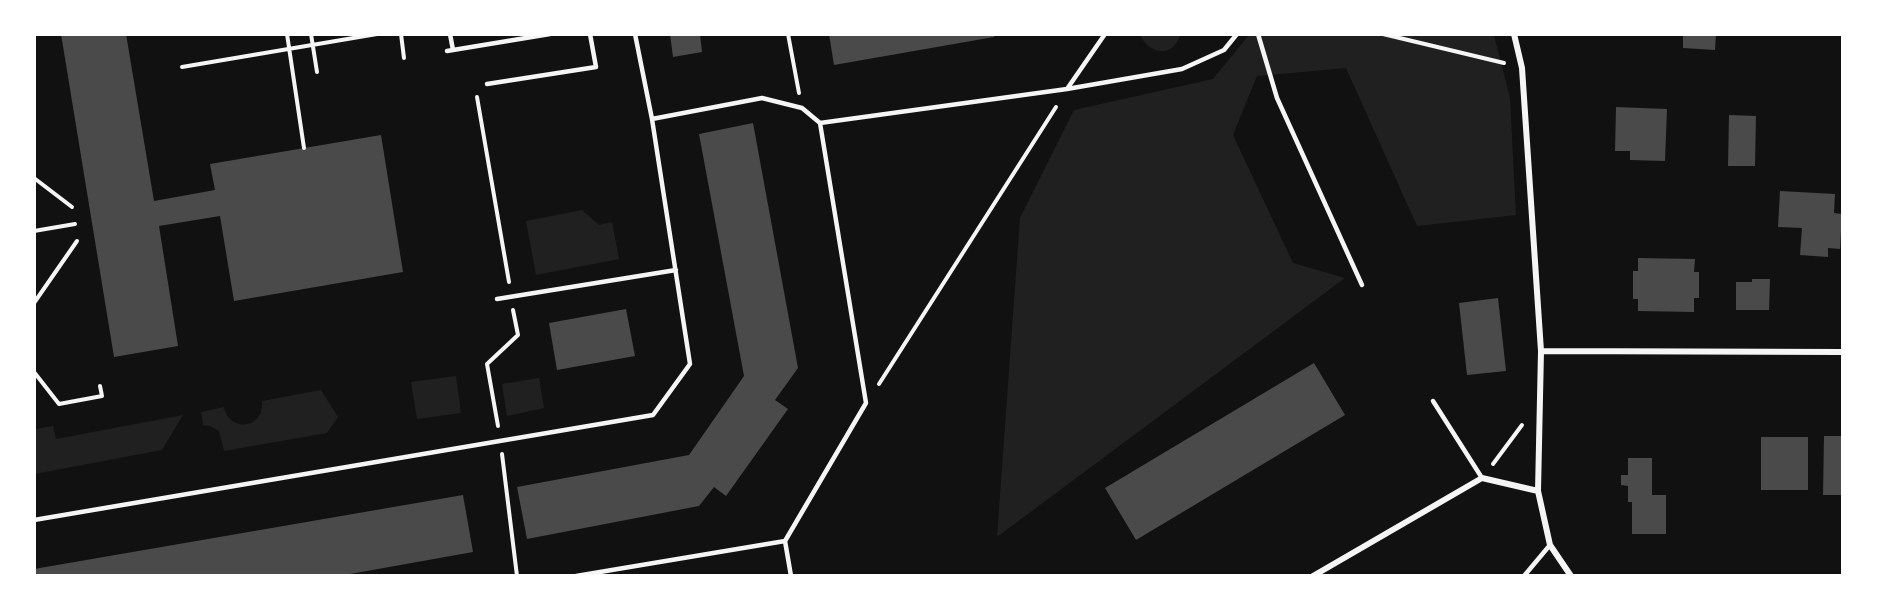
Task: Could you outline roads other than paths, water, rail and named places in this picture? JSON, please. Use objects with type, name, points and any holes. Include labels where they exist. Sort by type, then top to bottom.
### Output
[{"type":"street","points":[[1514,34],[1522,68],[1541,351],[1538,491],[1550,545],[1571,576]]},
{"type":"street","points":[[1541,351],[1842,352]]},
{"type":"street","points":[[1313,576],[1482,478],[1538,491]]},
{"type":"lane","points":[[450,34],[453,50]]},
{"type":"lane","points":[[447,51],[550,34]]},
{"type":"lane","points":[[487,84],[596,67],[590,34]]},
{"type":"lane","points":[[34,520],[653,415],[690,364],[652,119],[635,34]]},
{"type":"lane","points":[[1067,89],[1105,34]]},
{"type":"lane","points":[[819,123],[1067,89],[1182,69],[1224,50],[1237,34]]},
{"type":"lane","points":[[1258,34],[1277,98],[1362,285]]},
{"type":"lane","points":[[652,119],[762,98],[802,108],[819,123],[866,403],[785,541],[791,576]]},
{"type":"lane","points":[[497,299],[676,270]]},
{"type":"lane","points":[[1432,401],[1482,478]]},
{"type":"lane","points":[[576,576],[785,541]]},
{"type":"lane","points":[[1524,576],[1550,545]]}]
